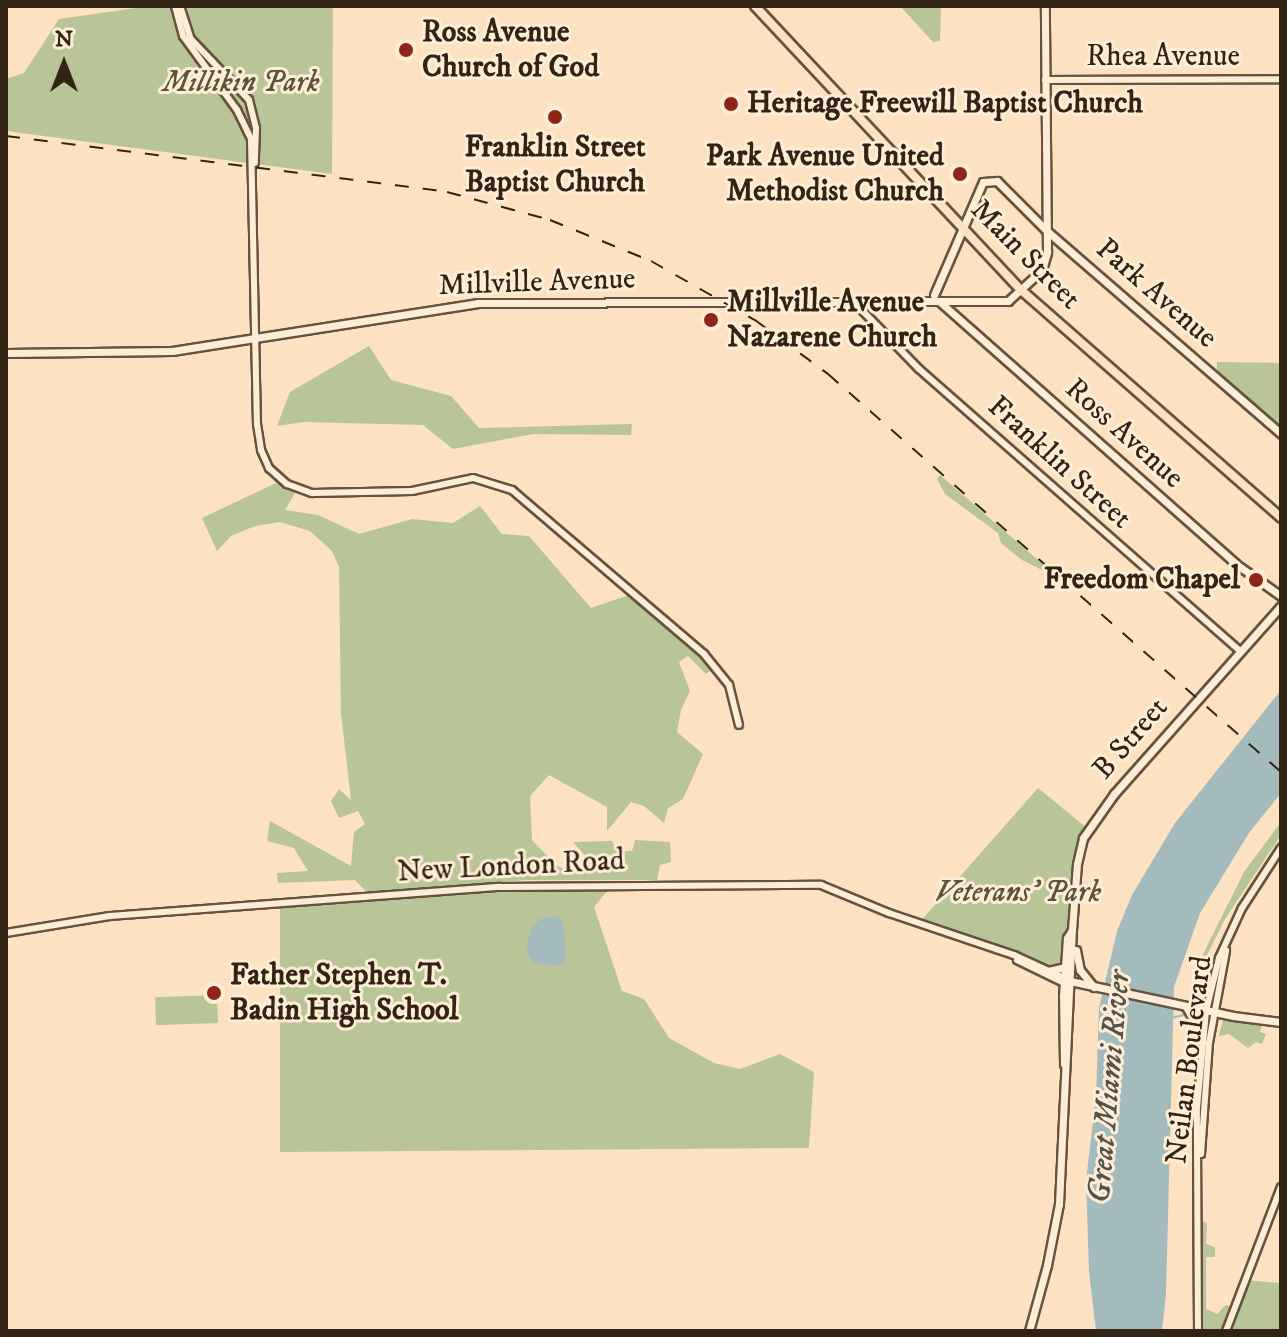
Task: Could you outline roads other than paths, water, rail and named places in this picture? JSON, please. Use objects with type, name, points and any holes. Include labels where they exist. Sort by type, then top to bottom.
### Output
[{"type":"main road","name":"Main Street","points":[[755,6],[1021,290],[1281,518]]},
{"type":"main road","points":[[1021,290],[1043,268],[1047,231],[1045,6]]},
{"type":"main road","name":"Park Avenue","points":[[963,229],[983,182],[993,180],[1003,185],[1047,231],[1281,434]]},
{"type":"main road","points":[[934,295],[963,229]]},
{"type":"main road","name":"Millville Avenue","points":[[6,353],[172,351],[471,303],[1006,301],[1021,290]]},
{"type":"main road","name":"Ross Avenue","points":[[940,302],[1267,589],[1281,596]]},
{"type":"main road","points":[[1267,589],[1280,607]]},
{"type":"main road","name":"B Street","points":[[1066,981],[1077,864],[1088,829],[1123,783],[1280,607]]},
{"type":"main road","points":[[1069,1008],[1083,980],[1076,956],[1074,911]]},
{"type":"main road","name":"B Street","points":[[1066,981],[1067,938],[1072,930]]},
{"type":"main road","points":[[1048,971],[1065,967]]},
{"type":"main road","points":[[1066,981],[1083,980],[1094,987],[1189,1009],[1281,1022]]},
{"type":"main road","points":[[1029,1331],[1056,1222],[1069,1008],[1066,981]]},
{"type":"main road","points":[[1065,1070],[1061,1037],[1066,981]]},
{"type":"street","points":[[178,6],[178,27],[245,121],[251,139],[258,437],[265,459],[277,477],[300,490],[325,494],[412,491],[473,478],[512,490],[704,654],[729,685],[739,725]]},
{"type":"street","points":[[178,6],[191,39],[249,100],[256,128],[253,166]]},
{"type":"street","name":"Rhea Avenue","points":[[1045,80],[1281,79]]},
{"type":"street","name":"Franklin Street","points":[[854,302],[919,369],[1240,651]]},
{"type":"street","name":"Neilan Boulevard","points":[[1198,1182],[1211,986],[1242,908],[1281,848]]},
{"type":"street","name":"New London Road","points":[[6,933],[110,916],[489,888],[821,885],[889,913],[1007,954],[1066,981]]},
{"type":"street","name":"Neilan Boulevard","points":[[1198,1331],[1197,1108],[1202,1040],[1226,943]]},
{"type":"street","name":"New London Road","points":[[1007,954],[1066,981]]},
{"type":"street","points":[[1202,1040],[1198,1023],[1189,1009],[1211,986]]},
{"type":"street","points":[[1226,1331],[1281,1187]]},
{"type":"water","name":"Great Miami River","points":[[1281,690],[1281,793],[1249,833],[1200,913],[1174,987],[1166,1295],[1162,1331],[1096,1331],[1089,1272],[1086,1181],[1096,1096],[1099,1008],[1117,931],[1132,895],[1175,823]]},
{"type":"water","points":[[561,918],[564,926],[566,960],[560,966],[533,963],[526,950],[531,929],[540,919]]},
{"type":"waterway","points":[[1171,1018],[1184,1015]]},
{"type":"railway","points":[[6,136],[447,192],[550,220],[651,261],[755,320],[828,374],[1281,772]]},
{"type":"place","name":"Ross Avenue Church of God","points":[[406,50]]},
{"type":"place","name":"Heritage Freewill Baptist Church","points":[[731,104]]},
{"type":"place","name":"Franklin Street Baptist Church","points":[[555,117]]},
{"type":"place","name":"Park Avenue United Methodist Church","points":[[960,174]]},
{"type":"place","name":"Millville Avenue Nazarene Church","points":[[711,320]]},
{"type":"place","name":"Freedom Chapel","points":[[1256,580]]},
{"type":"place","name":"Father Stephen T. Badin High School","points":[[214,993]]},
{"type":"park label","name":"Millikin Park","points":[[241,83]]},
{"type":"park label","name":"Veterans’ Park","points":[[1018,893]]}]
